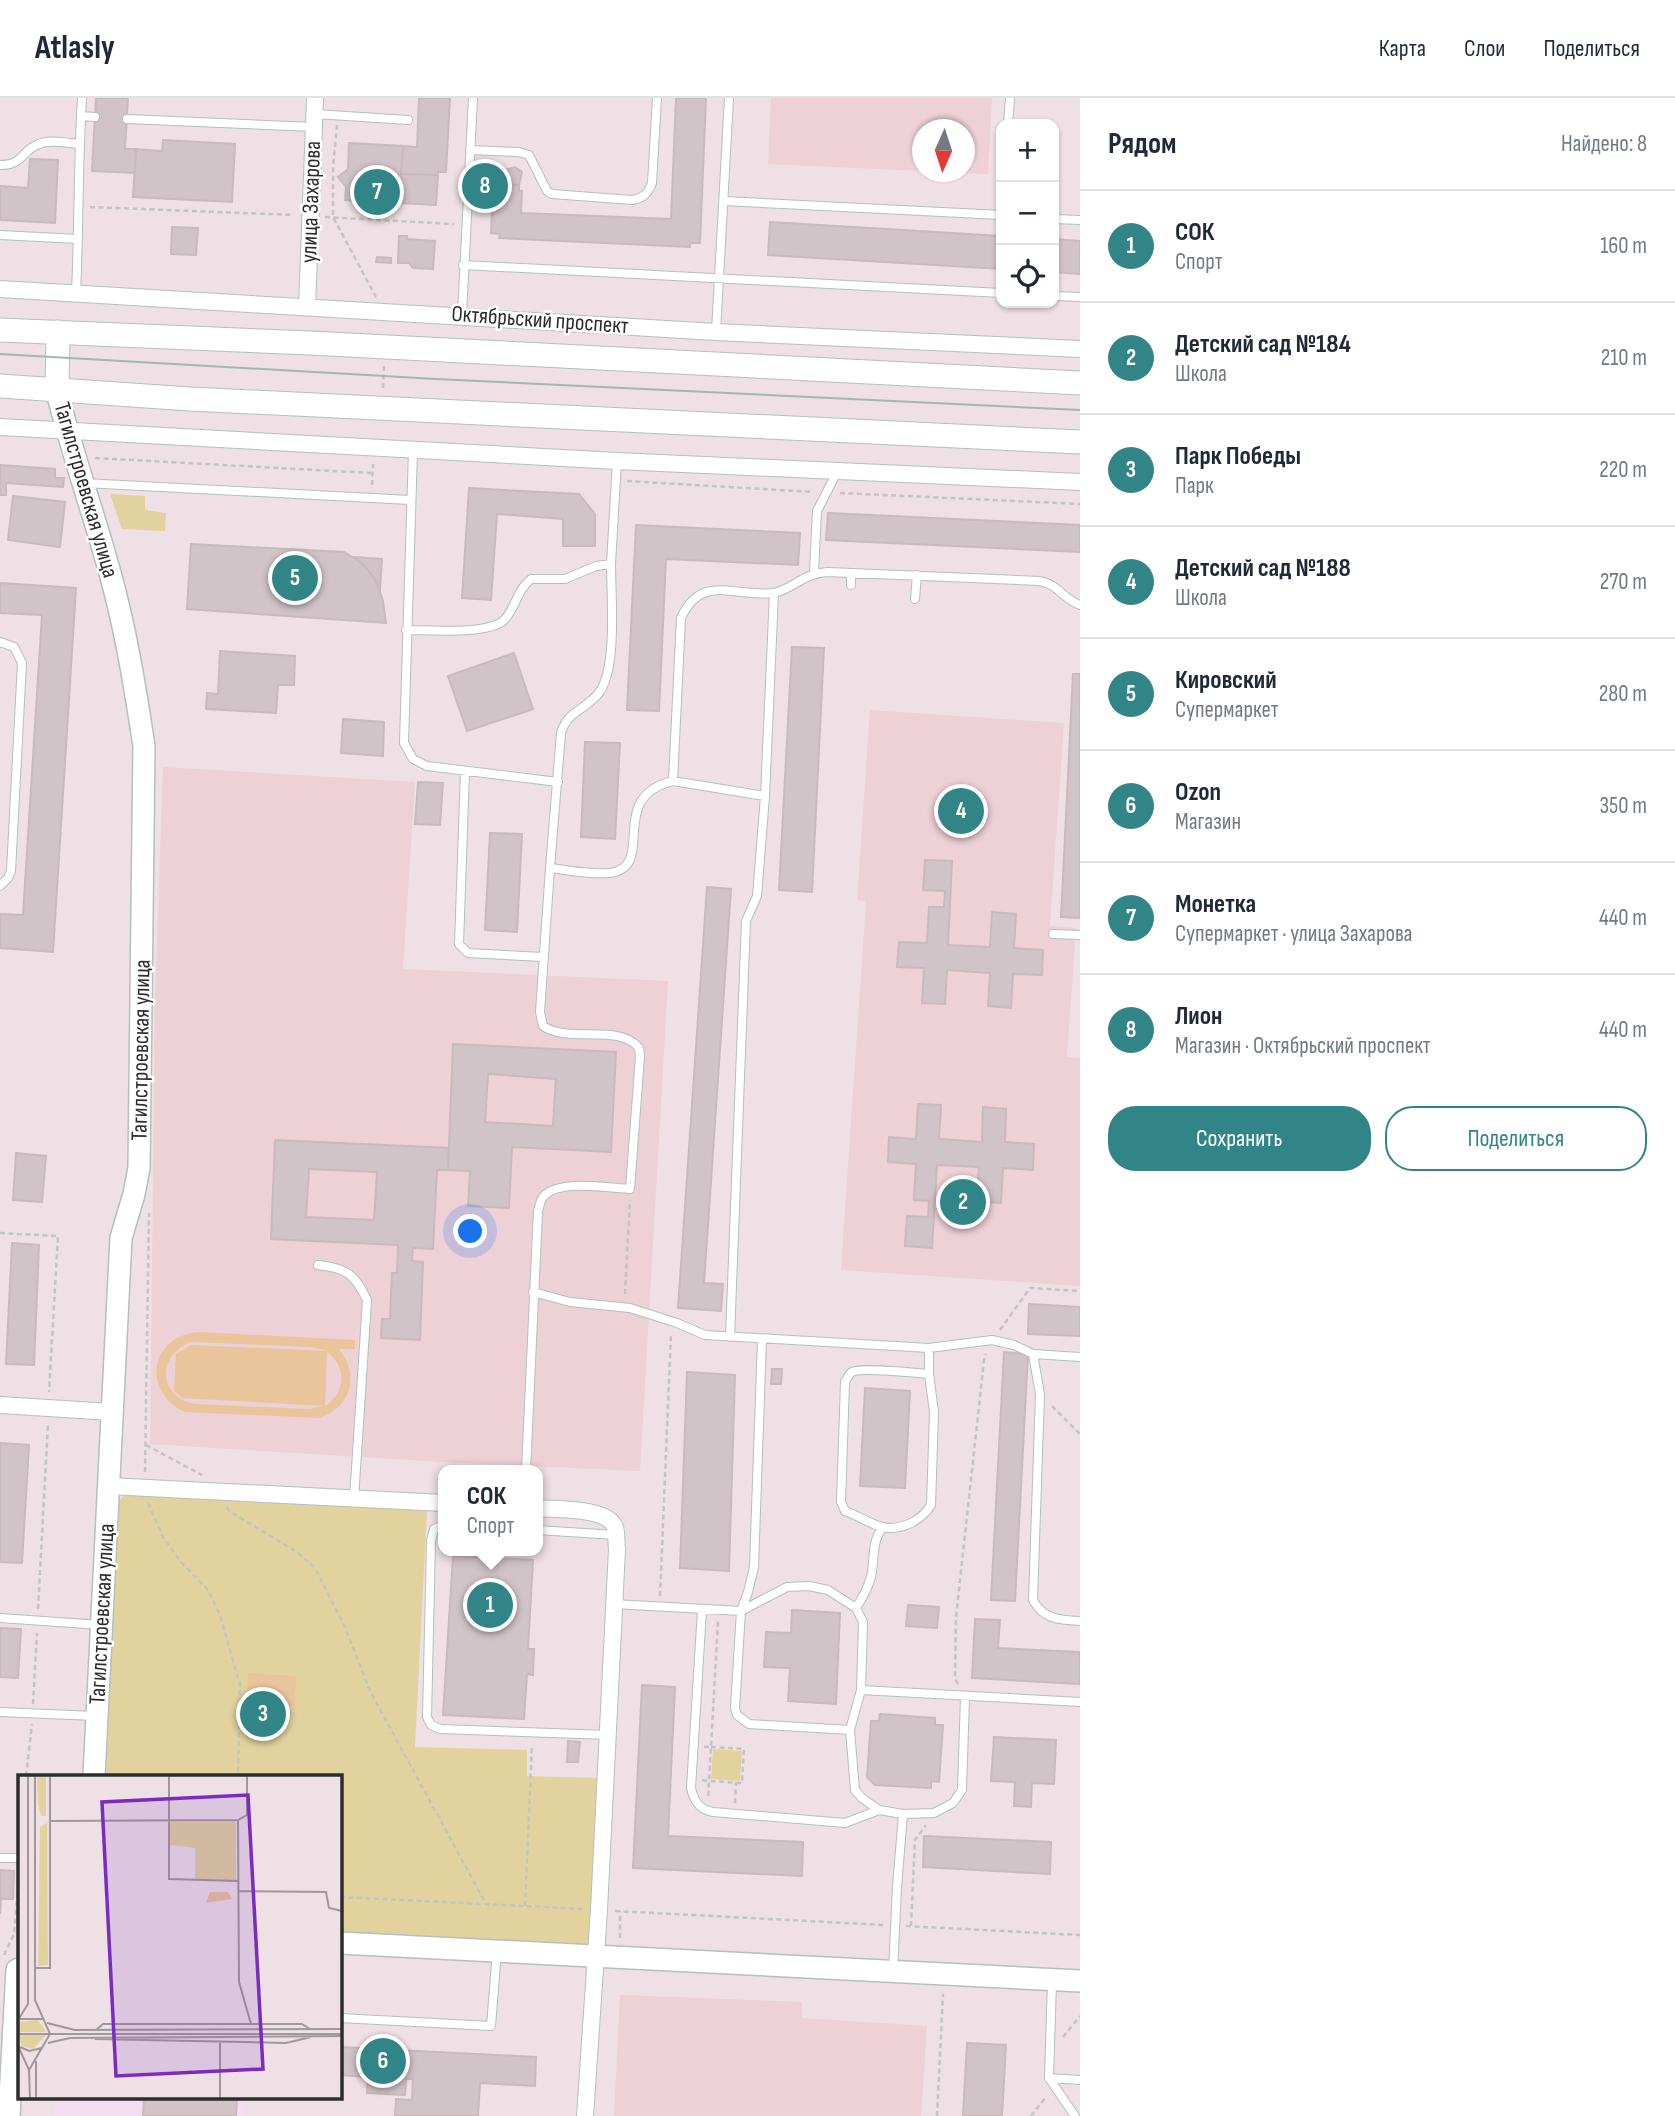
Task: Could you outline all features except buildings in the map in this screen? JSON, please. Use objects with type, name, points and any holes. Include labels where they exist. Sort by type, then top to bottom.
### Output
[{"type":"main road","name":"Октябрьский проспект","points":[[0,330],[1080,383]]},
{"type":"main road","name":"Тагилстроевская улица","points":[[58,332],[58,391]]},
{"type":"main road","points":[[0,386],[1080,442]]},
{"type":"street","name":"улица Захарова","points":[[307,307],[315,113]]},
{"type":"street","name":"Октябрьский проспект","points":[[0,289],[716,332],[1080,349]]},
{"type":"street","name":"Тагилстроевская улица","points":[[58,391],[66,430],[115,592],[144,746],[139,1168],[121,1238],[94,1775]]},
{"type":"street","points":[[0,427],[617,461],[1080,482]]},
{"type":"street","points":[[0,1405],[113,1412]]},
{"type":"street","points":[[109,1486],[438,1503]]},
{"type":"street","points":[[543,1508],[600,1513],[609,1519],[616,1535],[599,1910],[585,2116]]},
{"type":"street","points":[[341,1943],[1080,1981]]},
{"type":"street","points":[[9,2116],[11,1969]]},
{"type":"lane","points":[[76,293],[82,98]]},
{"type":"lane","points":[[461,315],[473,98]]},
{"type":"lane","points":[[470,150],[519,152],[529,155],[547,191],[552,194],[632,200],[640,198],[645,196],[652,183],[657,98]]},
{"type":"lane","points":[[716,332],[729,98]]},
{"type":"lane","points":[[1008,119],[1010,98]]},
{"type":"lane","points":[[127,119],[315,113],[408,120]]},
{"type":"lane","points":[[81,116],[96,117]]},
{"type":"lane","points":[[0,165],[18,162],[33,147],[47,141],[79,144]]},
{"type":"lane","points":[[723,201],[996,215]]},
{"type":"lane","points":[[1059,219],[1080,220]]},
{"type":"lane","points":[[0,235],[78,239]]},
{"type":"lane","points":[[463,265],[996,293]]},
{"type":"lane","points":[[1059,296],[1080,298]]},
{"type":"lane","points":[[413,450],[404,743],[419,764],[558,782]]},
{"type":"lane","points":[[526,1465],[538,1211],[546,1193],[555,1188],[566,1186],[631,1189],[639,1048],[628,1038],[559,1033],[543,1026],[540,1012],[561,733],[565,720],[593,700],[608,675],[617,461]]},
{"type":"lane","points":[[814,572],[817,511],[838,470]]},
{"type":"lane","points":[[83,483],[410,500]]},
{"type":"lane","points":[[406,630],[445,631],[498,624],[506,617],[520,588],[531,579],[565,579],[596,566],[611,564]]},
{"type":"lane","points":[[673,781],[681,618],[692,599],[715,590],[774,593],[814,572],[1045,581],[1080,605]]},
{"type":"lane","points":[[851,573],[851,585]]},
{"type":"lane","points":[[915,598],[917,575]]},
{"type":"lane","points":[[730,1337],[747,921],[757,896],[765,796],[774,593]]},
{"type":"lane","points":[[0,642],[14,648],[22,663],[10,870],[8,878],[0,886]]},
{"type":"lane","points":[[465,771],[459,944],[468,953],[543,957]]},
{"type":"lane","points":[[550,868],[604,873],[622,868],[630,860],[634,847],[636,810],[643,796],[660,784],[673,781],[765,796]]},
{"type":"lane","points":[[1053,934],[1080,935]]},
{"type":"lane","points":[[318,1265],[346,1271],[359,1283],[367,1300],[355,1499]]},
{"type":"lane","points":[[533,1292],[570,1301],[624,1308],[672,1321],[705,1335],[929,1348],[992,1340],[1014,1345],[1033,1354],[1080,1357]]},
{"type":"lane","points":[[762,1339],[754,1567],[741,1611],[735,1708],[737,1715],[749,1724],[850,1730]]},
{"type":"lane","points":[[929,1348],[934,1412],[931,1505],[914,1524],[883,1527],[845,1511],[841,1502],[845,1382],[853,1371],[929,1374]]},
{"type":"lane","points":[[1033,1354],[1040,1394],[1033,1600],[1038,1610],[1047,1616],[1080,1621]]},
{"type":"lane","points":[[438,1527],[434,1529],[431,1541],[428,1722],[431,1726],[440,1729],[608,1735]]},
{"type":"lane","points":[[856,1608],[871,1577],[874,1545],[877,1534],[883,1527]]},
{"type":"lane","points":[[543,1530],[616,1535]]},
{"type":"lane","points":[[614,1604],[741,1611],[787,1587],[798,1586],[828,1590],[856,1608],[863,1622],[861,1690],[850,1730],[855,1790],[879,1810],[903,1814],[934,1813],[953,1803],[962,1790],[965,1697]]},
{"type":"lane","points":[[702,1610],[691,1788],[695,1801],[706,1811],[845,1823],[879,1810]]},
{"type":"lane","points":[[0,1618],[101,1625]]},
{"type":"lane","points":[[861,1690],[1080,1702]]},
{"type":"lane","points":[[0,1712],[97,1716]]},
{"type":"lane","points":[[893,1971],[903,1814]]},
{"type":"lane","points":[[0,1858],[18,1858]]},
{"type":"lane","points":[[341,2018],[491,2026],[497,1951]]},
{"type":"lane","points":[[1052,1979],[1049,2078],[1075,2116]]},
{"type":"lane","points":[[1049,2078],[1080,2080]]},
{"type":"path","points":[[77,207],[466,224]]},
{"type":"path","points":[[74,457],[372,473]]},
{"type":"path","points":[[617,481],[1080,504]]},
{"type":"path","points":[[624,1308],[631,1189]]},
{"type":"path","points":[[149,1206],[145,1489],[151,1514],[163,1537],[180,1561],[208,1590],[220,1615],[240,1685],[238,1775]]},
{"type":"path","points":[[0,1233],[58,1236],[33,1713],[26,1775]]},
{"type":"path","points":[[965,1697],[955,1679],[956,1617],[984,1360],[992,1340],[1030,1288],[1080,1291]]},
{"type":"path","points":[[659,1606],[672,1321]]},
{"type":"path","points":[[1040,1394],[1080,1434]]},
{"type":"path","points":[[145,1444],[203,1475],[222,1493],[229,1511],[297,1552],[315,1568],[344,1625],[370,1691],[486,1904]]},
{"type":"path","points":[[711,1747],[744,1749],[742,1783],[709,1781],[719,1610]]},
{"type":"path","points":[[525,1906],[532,1732]]},
{"type":"path","points":[[734,1814],[736,1782]]},
{"type":"path","points":[[911,1926],[915,1840],[934,1813]]},
{"type":"path","points":[[11,1969],[18,1886]]},
{"type":"path","points":[[341,1897],[1080,1935]]},
{"type":"path","points":[[937,2116],[943,1994]]},
{"type":"path","points":[[1050,2053],[1080,2016]]},
{"type":"path","points":[[1031,2116],[1046,2098],[1049,2078]]},
{"type":"shaded area","points":[[771,98],[992,98],[988,174],[975,174],[975,119],[912,119],[912,171],[768,164]]},
{"type":"shaded area","points":[[110,494],[145,496],[145,510],[166,513],[165,531],[122,529]]},
{"type":"shaded area","points":[[870,710],[1064,723],[1050,926],[1076,928],[1067,1057],[1080,1058],[1080,1286],[841,1270],[866,901],[857,900]]},
{"type":"shaded area","points":[[163,767],[415,782],[403,969],[668,981],[640,1471],[150,1444],[155,997]]},
{"type":"shaded area","points":[[199,1332],[355,1340],[355,1349],[339,1349],[349,1369],[349,1390],[339,1407],[319,1418],[185,1412],[171,1403],[157,1379],[161,1353],[183,1335]],"holes":[[[191,1342],[312,1347],[326,1351],[191,1345],[176,1354],[174,1391],[182,1398],[324,1406],[309,1409],[196,1404],[183,1400],[174,1394],[168,1385],[167,1366],[172,1356]],[[327,1352],[338,1365],[341,1379],[337,1394],[325,1406]]]},
{"type":"shaded area","points":[[132,1493],[427,1510],[415,1747],[527,1750],[527,1776],[597,1778],[590,1937],[587,1945],[583,1947],[341,1936],[341,1775],[106,1775],[118,1504],[122,1497]]},
{"type":"shaded area","points":[[248,1673],[296,1676],[295,1706],[247,1704]]},
{"type":"shaded area","points":[[713,1749],[742,1751],[740,1781],[711,1779]]},
{"type":"shaded area","points":[[620,1995],[802,2002],[802,2018],[927,2026],[921,2116],[614,2116]]},
{"type":"shaded area","points":[[55,2098],[246,2098],[244,2116],[54,2116]]},
{"type":"tram line","points":[[0,354],[436,379],[1080,410]]},
{"type":"place","name":"Лион","points":[[485,186]]},
{"type":"place","name":"Монетка","points":[[377,192]]},
{"type":"place","name":"Кировский","points":[[295,578]]},
{"type":"place","name":"Детский сад №188","points":[[961,811]]},
{"type":"place","name":"Детский сад №184","points":[[963,1202]]},
{"type":"place","name":"СОК","points":[[490,1605]]},
{"type":"place","name":"Парк Победы","points":[[263,1714]]},
{"type":"place","name":"Ozon","points":[[383,2061]]}]
